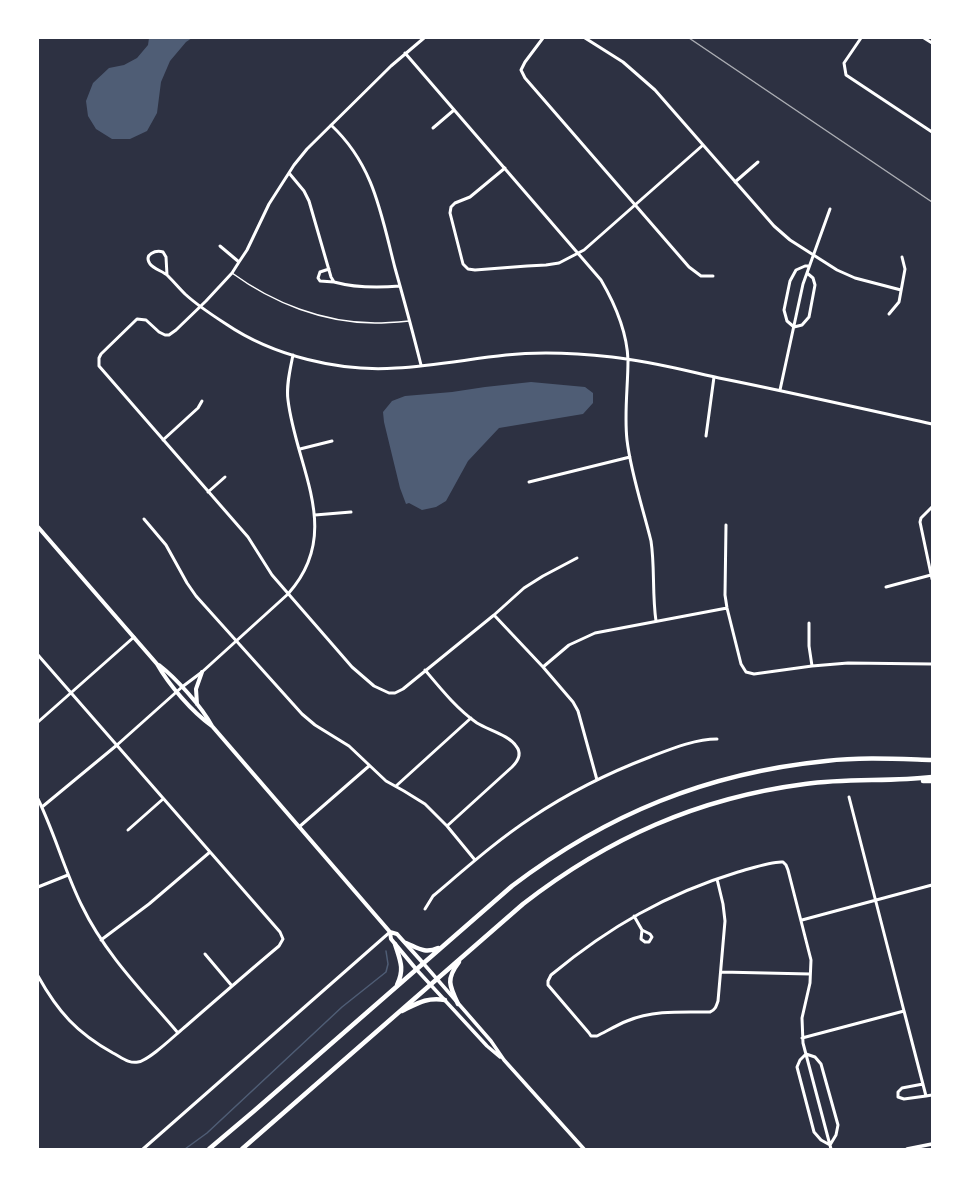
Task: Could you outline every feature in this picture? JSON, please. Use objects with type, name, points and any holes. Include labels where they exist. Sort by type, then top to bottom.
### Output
[{"type":"main road","points":[[38,527],[157,664],[177,692],[202,719],[212,726]]},
{"type":"main road","points":[[157,664],[170,673],[197,704],[206,715],[212,726],[390,932],[391,939],[416,969]]},
{"type":"main road","points":[[197,704],[196,689],[202,672]]},
{"type":"main road","points":[[209,1149],[512,886],[556,854],[601,828],[644,807],[671,796],[724,778],[760,770],[796,764],[856,759],[932,760]]},
{"type":"main road","points":[[904,780],[932,777]]},
{"type":"main road","points":[[242,1149],[395,1014],[523,904],[577,865],[636,833],[677,815],[733,797],[806,784],[858,780],[932,781]]},
{"type":"main road","points":[[390,932],[397,934],[423,963]]},
{"type":"main road","points":[[406,943],[425,951],[431,951],[452,938]]},
{"type":"main road","points":[[393,989],[402,972],[401,962],[395,944]]},
{"type":"main road","points":[[458,1004],[451,988],[450,975],[464,955]]},
{"type":"main road","points":[[395,1014],[426,1000],[445,1000]]},
{"type":"street","points":[[424,38],[406,53],[307,149],[294,165],[269,204],[247,250],[232,273],[200,307],[169,335],[159,332],[146,320],[137,319],[101,354],[99,358],[99,366],[248,537],[266,567],[352,667],[374,686],[389,693],[395,693],[403,689],[494,615],[524,588],[577,558]]},
{"type":"street","points":[[543,38],[525,62],[521,70],[525,78],[689,267],[701,276],[713,276]]},
{"type":"street","points":[[585,38],[623,62],[655,90],[774,226],[790,240],[837,270],[856,278],[901,290]]},
{"type":"street","points":[[861,38],[844,63],[846,75],[932,132]]},
{"type":"street","points":[[924,38],[932,44]]},
{"type":"street","points":[[406,53],[579,253],[601,280],[616,309],[624,332],[628,359],[626,407],[627,440],[651,541],[653,556],[653,596],[656,621]]},
{"type":"street","points":[[433,128],[454,110]]},
{"type":"street","points":[[331,125],[353,150],[366,172],[378,202],[421,365]]},
{"type":"street","points":[[505,168],[470,197],[455,203],[451,207],[450,213],[463,264],[468,270],[546,265],[559,263],[579,253],[636,205],[702,145]]},
{"type":"street","points":[[735,182],[758,162]]},
{"type":"street","points":[[289,173],[304,191],[309,201],[331,277],[334,282]]},
{"type":"street","points":[[780,390],[807,273],[830,209]]},
{"type":"street","points":[[220,246],[239,262]]},
{"type":"street","points":[[167,275],[166,257],[163,252],[158,250],[152,252],[148,261],[151,265],[167,275],[200,307],[230,327],[262,343],[293,355],[331,364],[364,369],[396,368],[532,353],[586,354],[628,359],[714,376],[932,424]]},
{"type":"street","points":[[889,314],[899,302],[905,269],[902,257]]},
{"type":"street","points":[[807,273],[813,278],[815,285],[809,317],[802,325],[794,327],[786,322],[784,310],[790,281],[796,270],[809,266]]},
{"type":"street","points":[[329,269],[320,272],[318,278],[320,281],[362,287],[382,288],[400,286]]},
{"type":"street","points":[[42,807],[117,745],[182,687],[202,672],[288,594],[300,579],[310,560],[315,541],[315,516],[310,487],[288,400],[289,374],[293,355]]},
{"type":"street","points":[[706,436],[714,376]]},
{"type":"street","points":[[163,440],[198,408],[202,401]]},
{"type":"street","points":[[300,449],[332,441]]},
{"type":"street","points":[[529,482],[630,457]]},
{"type":"street","points":[[208,492],[225,477]]},
{"type":"street","points":[[886,587],[932,577],[920,522],[921,518],[932,507]]},
{"type":"street","points":[[315,516],[351,512]]},
{"type":"street","points":[[144,519],[166,545],[196,596],[302,714],[315,725],[349,746],[386,781],[425,804],[447,826],[476,860]]},
{"type":"street","points":[[726,525],[725,594],[741,664],[746,672],[754,674],[812,666],[855,663],[932,664]]},
{"type":"street","points":[[543,667],[569,645],[587,636],[612,629],[727,608]]},
{"type":"street","points":[[494,615],[543,667],[573,702],[578,711],[597,780]]},
{"type":"street","points":[[809,623],[809,646],[812,666]]},
{"type":"street","points":[[38,722],[134,637]]},
{"type":"street","points":[[38,655],[280,932],[283,940],[279,946],[145,1060],[132,1062],[99,1045],[80,1032],[53,1002],[38,976]]},
{"type":"street","points":[[425,670],[455,704],[471,718],[486,729],[510,739],[518,747],[519,752],[519,757],[516,763],[447,826]]},
{"type":"street","points":[[396,786],[471,718]]},
{"type":"street","points":[[425,909],[433,896],[476,860],[531,818],[580,788],[628,765],[665,751],[707,739],[717,739]]},
{"type":"street","points":[[300,827],[369,766]]},
{"type":"street","points":[[849,797],[926,1096]]},
{"type":"street","points":[[38,799],[68,875],[83,908],[101,940],[121,967],[178,1033]]},
{"type":"street","points":[[128,830],[163,799]]},
{"type":"street","points":[[101,940],[149,904],[210,852]]},
{"type":"street","points":[[716,879],[723,904],[725,921],[721,972],[716,1007],[710,1012],[675,1012],[644,1016],[616,1026],[597,1036],[591,1036],[550,989],[548,982],[551,975],[605,934],[634,916],[677,894],[716,879],[744,870],[783,862],[788,870],[811,960],[802,1018],[802,1038],[831,1147]]},
{"type":"street","points":[[38,887],[68,875]]},
{"type":"street","points":[[802,920],[932,885]]},
{"type":"street","points":[[634,916],[642,930]]},
{"type":"street","points":[[143,1149],[390,932]]},
{"type":"street","points":[[205,954],[232,986]]},
{"type":"street","points":[[423,963],[491,1041],[504,1060],[584,1149]]},
{"type":"street","points":[[416,969],[487,1046],[504,1060]]},
{"type":"street","points":[[721,972],[810,974]]},
{"type":"street","points":[[802,1038],[904,1011]]},
{"type":"street","points":[[806,1054],[819,1059],[830,1095],[838,1125],[831,1147]]},
{"type":"street","points":[[806,1054],[800,1060],[797,1067],[814,1132],[821,1140],[831,1147]]},
{"type":"street","points":[[923,1084],[902,1088],[898,1092],[898,1097],[904,1099],[932,1095]]},
{"type":"street","points":[[907,1149],[932,1144]]},
{"type":"lane","points":[[232,273],[257,290],[282,303],[320,315],[363,322],[409,321]]},
{"type":"water","points":[[149,38],[192,38],[186,42],[170,61],[161,82],[157,113],[147,131],[130,139],[112,139],[96,129],[88,116],[86,101],[93,83],[109,68],[124,65],[137,58],[148,45]]},
{"type":"water","points":[[531,382],[585,387],[593,393],[593,403],[583,414],[499,428],[468,461],[446,501],[436,507],[422,510],[409,503],[406,504],[400,488],[384,422],[383,412],[392,401],[405,396],[452,392]]},
{"type":"waterway","points":[[185,1149],[207,1133],[342,1007],[386,972],[388,964],[386,951]]},
{"type":"railway","points":[[689,38],[932,202]]}]
